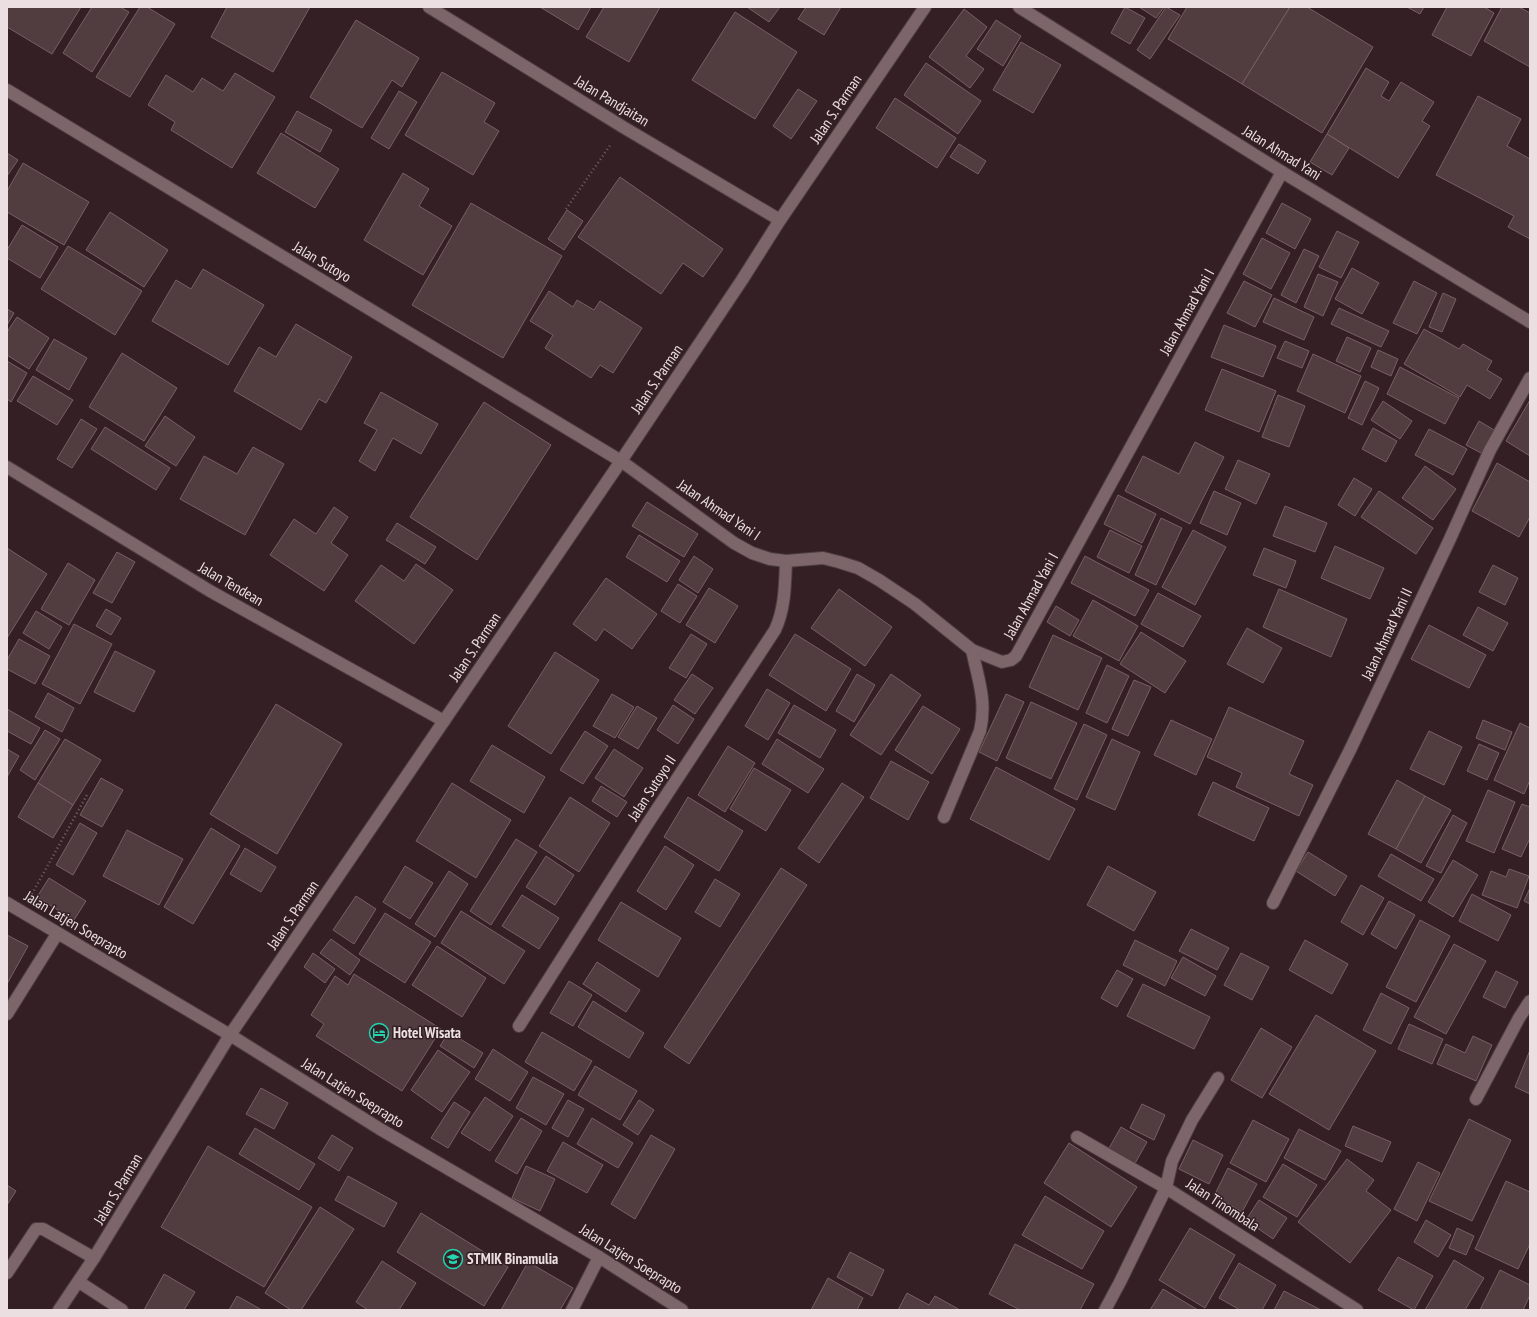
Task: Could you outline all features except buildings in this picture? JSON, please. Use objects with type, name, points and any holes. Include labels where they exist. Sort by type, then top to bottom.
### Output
[{"type":"street","name":"Jalan Pandjaitan","points":[[429,7],[623,127],[780,220]]},
{"type":"street","name":"Jalan S. Parman","points":[[59,1310],[94,1258],[230,1035],[621,461],[742,280],[780,220],[925,7]]},
{"type":"street","name":"Jalan Ahmad Yani","points":[[1019,7],[1282,172],[1530,322]]},
{"type":"street","name":"Jalan Sutoyo","points":[[7,90],[621,461]]},
{"type":"street","name":"Jalan Ahmad Yani I","points":[[621,461],[734,543],[752,553],[770,559],[786,561],[823,558],[858,568],[915,604],[972,650],[1002,662],[1011,660],[1016,656],[1282,172]]},
{"type":"street","name":"Jalan Ahmad Yani II","points":[[1273,903],[1351,748],[1449,541],[1490,450],[1530,378]]},
{"type":"street","name":"Jalan Tendean","points":[[7,467],[210,591],[444,721]]},
{"type":"street","name":"Jalan Sutoyo II","points":[[519,1026],[642,833],[775,630],[781,618],[786,561]]},
{"type":"street","points":[[944,817],[980,731],[982,720],[984,701],[972,650]]},
{"type":"street","name":"Jalan Latjen Soeprapto","points":[[7,903],[57,934],[230,1035],[380,1129],[599,1257],[682,1310]]},
{"type":"street","points":[[7,1014],[57,934]]},
{"type":"street","points":[[1476,1099],[1519,1018],[1530,1001]]},
{"type":"street","points":[[1077,1137],[1166,1188],[1172,1161],[1192,1120],[1218,1078]]},
{"type":"street","name":"Jalan Tinombala","points":[[1105,1310],[1166,1188],[1357,1310]]},
{"type":"street","points":[[7,1273],[36,1230],[43,1229],[94,1258]]},
{"type":"street","points":[[572,1310],[599,1257]]},
{"type":"street","points":[[79,1282],[122,1310]]},
{"type":"path","points":[[566,209],[623,127]]},
{"type":"path","points":[[22,912],[88,793]]},
{"type":"place","name":"Hotel Wisata","points":[[379,1033]]},
{"type":"place","name":"STMIK Binamulia","points":[[453,1259]]}]
